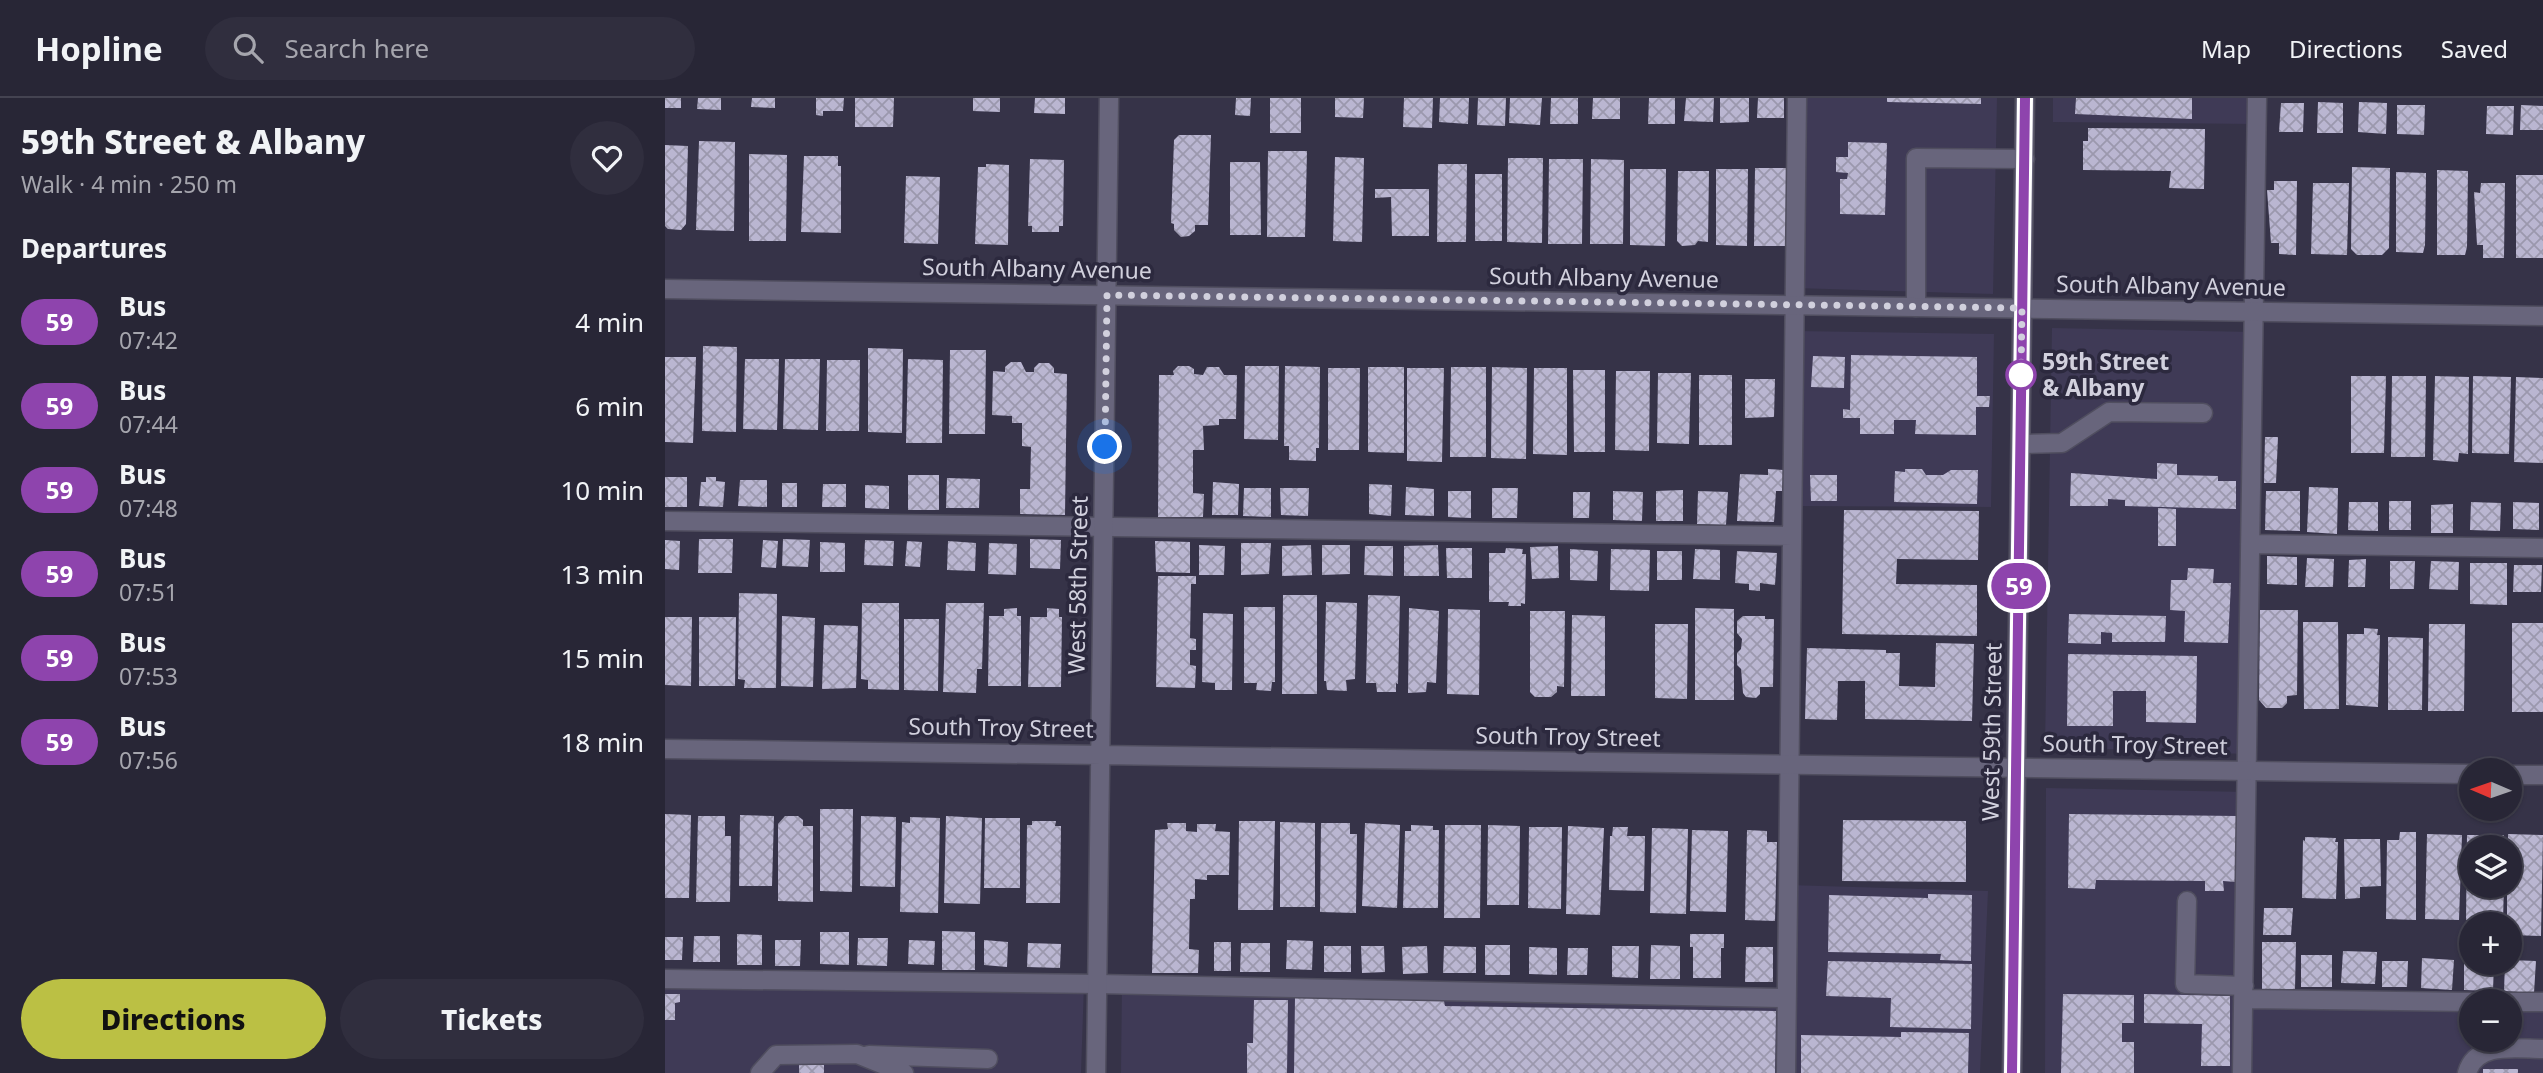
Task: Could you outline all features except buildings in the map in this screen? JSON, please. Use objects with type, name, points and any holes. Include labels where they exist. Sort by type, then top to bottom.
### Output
[{"type":"street","name":"West 58th Street","points":[[1096,1073],[1109,98]]},
{"type":"street","points":[[1786,1073],[1797,98]]},
{"type":"street","name":"West 59th Street","points":[[2012,1073],[2025,98]]},
{"type":"street","points":[[2242,1073],[2257,98]]},
{"type":"street","points":[[1916,307],[1916,158],[2025,159]]},
{"type":"street","name":"South Albany Avenue","points":[[665,289],[2543,316]]},
{"type":"street","points":[[2021,444],[2062,443],[2109,412],[2203,413]]},
{"type":"street","points":[[665,522],[1792,536]]},
{"type":"street","points":[[2250,544],[2543,548]]},
{"type":"street","name":"South Troy Street","points":[[665,749],[2459,775]]},
{"type":"street","points":[[2522,775],[2543,775]]},
{"type":"street","points":[[2187,901],[2185,984],[2244,992],[2459,1001]]},
{"type":"street","points":[[665,979],[1098,984],[1786,998]]},
{"type":"street","points":[[2522,1002],[2543,1003]]},
{"type":"street","points":[[2467,1073],[2469,1066],[2478,1056],[2489,1050],[2543,1049]]},
{"type":"street","points":[[760,1073],[776,1055],[856,1054],[988,1059]]},
{"type":"street","points":[[856,1054],[904,1073]]},
{"type":"shaded area","points":[[1797,98],[1997,98],[1993,294],[1795,288]]},
{"type":"shaded area","points":[[2053,98],[2257,98],[2256,124],[2053,122]]},
{"type":"shaded area","points":[[2052,328],[2253,332],[2247,754],[2045,747]]},
{"type":"shaded area","points":[[1794,331],[1994,334],[1991,507],[1792,506]]},
{"type":"shaded area","points":[[2046,788],[2247,792],[2244,999],[2459,1002],[2459,1052],[2522,1052],[2522,1002],[2543,1003],[2543,1073],[2045,1073]]},
{"type":"shaded area","points":[[1788,885],[1988,891],[1980,1073],[1121,1073],[1122,984],[1786,998]]},
{"type":"shaded area","points":[[665,978],[1084,984],[1081,1073],[665,1073]]},
{"type":"bus line","name":"59","points":[[2012,1073],[2025,98]]},
{"type":"place","name":"59th Street & Albany","points":[[2021,375]]},
{"type":"route","points":[[1105,447],[1107,295],[2022,308],[2021,375]]}]
